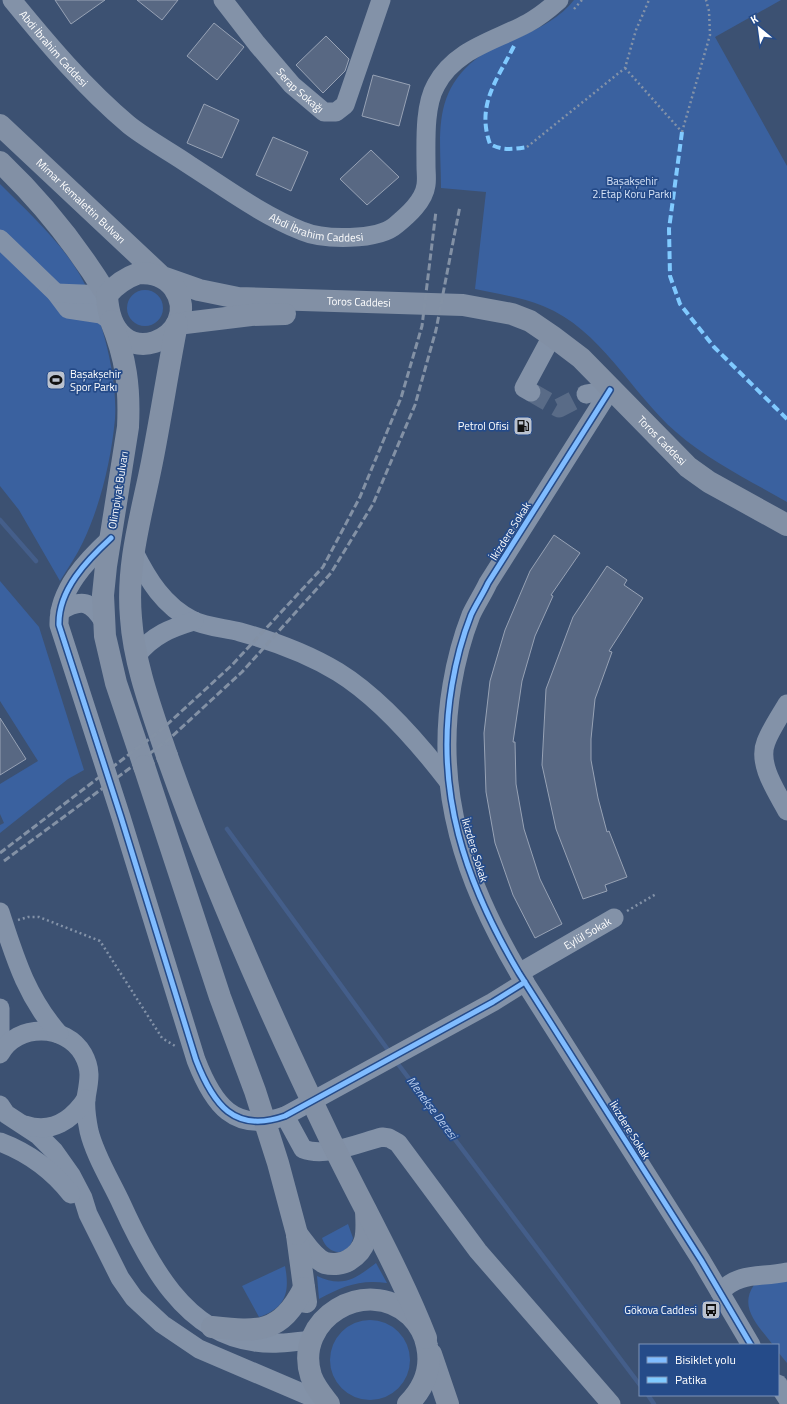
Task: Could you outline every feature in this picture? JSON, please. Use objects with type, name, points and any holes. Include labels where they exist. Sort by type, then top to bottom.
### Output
[{"type":"main road","name":"Mimar Kemalettin Bulvarı","points":[[0,125],[162,277]]},
{"type":"main road","points":[[0,162],[23,184],[66,235],[107,295],[110,321],[116,331],[126,339],[137,344],[149,344],[160,341],[170,334],[177,324]]},
{"type":"main road","points":[[107,295],[116,284],[128,277],[139,273],[151,273],[162,277],[170,284],[176,292],[180,303],[180,314],[152,462],[139,518],[130,588],[131,618],[137,654],[154,717],[167,756],[215,882],[257,980],[331,1140],[410,1297],[426,1338],[448,1404]]},
{"type":"main road","name":"Toros Caddesi","points":[[162,277],[199,290],[238,298],[463,305],[512,314],[530,321],[581,358],[610,390],[688,467],[709,482],[787,525]]},
{"type":"main road","name":"Toros Caddesi","points":[[177,324],[251,315],[275,314],[443,316],[499,322],[552,336]]},
{"type":"main road","name":"Olimpiyat Bulvarı","points":[[110,321],[125,361],[129,405],[128,427],[103,595],[105,636],[116,683],[220,997],[255,1091],[278,1163],[297,1234],[312,1340]]},
{"type":"main road","points":[[297,1234],[312,1253],[325,1263],[342,1264],[358,1255],[365,1244],[367,1230],[366,1211]]},
{"type":"main road","points":[[212,1327],[247,1330],[265,1328],[288,1314],[296,1304],[304,1288]]},
{"type":"main road","points":[[329,1404],[318,1391],[311,1375],[309,1358],[312,1340],[320,1324],[333,1311],[350,1302],[368,1299],[386,1301],[403,1309],[417,1322],[426,1338],[429,1358],[426,1377],[417,1395],[408,1404]]},
{"type":"street","name":"Abdi İbrahim Caddesi","points":[[12,0],[66,66],[130,125],[270,216],[303,232],[322,236],[348,237],[376,234],[394,227],[416,206],[426,186],[426,130],[431,103],[435,86],[446,71],[462,55],[527,24],[543,14],[559,0]]},
{"type":"street","name":"Serap Sokağı","points":[[223,0],[257,44],[292,85],[324,112],[336,112],[345,105],[381,0]]},
{"type":"street","points":[[0,239],[56,293],[68,309],[101,314],[110,321]]},
{"type":"street","points":[[56,293],[107,295]]},
{"type":"street","points":[[531,392],[524,388],[552,336]]},
{"type":"street","points":[[586,394],[610,390]]},
{"type":"street","name":"İkizdere Sokak","points":[[610,390],[488,583],[472,614],[462,640],[449,705],[446,758],[448,781],[456,827],[466,860],[479,896],[504,947],[720,1292]]},
{"type":"street","points":[[60,611],[66,596],[81,569],[111,538]]},
{"type":"street","points":[[134,552],[143,571],[158,593],[178,611],[194,621],[252,636],[303,654],[339,672],[370,697],[401,726],[427,754],[448,781]]},
{"type":"street","points":[[60,611],[77,603],[85,604],[92,606],[104,622]]},
{"type":"street","name":"Eylül Sokak","points":[[60,611],[59,625],[121,817],[196,1060],[205,1083],[217,1102],[234,1116],[252,1122],[272,1121],[285,1116],[486,1006],[522,977],[614,918]]},
{"type":"street","points":[[137,654],[154,637],[164,631],[194,621]]},
{"type":"street","points":[[787,704],[766,742],[764,754],[767,770],[787,811]]},
{"type":"street","points":[[7,917],[18,969],[25,985],[45,1018],[59,1034]]},
{"type":"street","points":[[486,1006],[504,979],[507,966],[504,947]]},
{"type":"street","points":[[486,1006],[506,1000],[520,1002],[544,1012]]},
{"type":"street","points":[[0,1008],[0,1037]]},
{"type":"street","points":[[0,1054],[14,1038],[29,1032],[44,1030],[59,1034],[72,1042],[83,1053],[89,1068],[90,1084],[86,1099],[77,1112],[64,1122],[49,1127],[33,1128],[9,1120]]},
{"type":"street","points":[[86,1099],[90,1135],[142,1248],[153,1268],[173,1293],[212,1327],[234,1338],[254,1342],[279,1344],[312,1340]]},
{"type":"street","points":[[0,1106],[9,1120],[38,1135],[54,1151],[71,1174],[83,1198],[88,1214],[120,1278],[134,1298],[162,1324],[199,1349],[329,1404]]},
{"type":"street","points":[[285,1116],[303,1149],[312,1153],[324,1152],[382,1137],[389,1138],[398,1143],[478,1251],[611,1404]]},
{"type":"street","points":[[0,1142],[18,1149],[42,1164],[59,1179],[88,1214]]},
{"type":"street","points":[[701,1260],[719,1268],[753,1277]]},
{"type":"street","points":[[750,1344],[720,1292],[736,1279],[787,1272]]},
{"type":"street","points":[[733,1314],[736,1293],[740,1286],[753,1277]]},
{"type":"street","points":[[779,1386],[787,1398]]},
{"type":"path","points":[[527,146],[625,68],[636,30],[650,0]]},
{"type":"path","points":[[625,68],[682,132],[710,35],[709,11],[706,0]]},
{"type":"path","points":[[7,917],[39,917],[100,941],[162,1038],[196,1060]]},
{"type":"green space","name":"Başakşehir 2.Etap Koru Parkı","points":[[574,0],[781,0],[715,37],[787,166],[787,502],[716,461],[676,432],[644,399],[599,346],[564,316],[526,300],[475,289],[486,192],[441,188],[440,134],[445,102],[452,87],[462,73],[481,55],[529,33],[550,21],[563,12]]},
{"type":"green space","name":"Başakşehir Spor Parkı","points":[[0,184],[32,216],[72,262],[88,290],[95,307],[111,364],[114,384],[115,419],[108,466],[95,513],[83,542],[60,581],[19,510],[0,486]]},
{"type":"green space","points":[[149,290],[158,295],[162,301],[162,315],[158,321],[149,326],[141,326],[132,321],[128,315],[127,304],[132,295],[138,291]]},
{"type":"green space","points":[[0,581],[39,627],[84,770],[68,779],[0,833],[0,825],[4,823],[0,814],[0,784],[38,761],[0,701]]},
{"type":"green space","points":[[348,1224],[353,1238],[351,1244],[343,1251],[333,1251],[325,1244],[322,1238]]},
{"type":"green space","points":[[376,1263],[387,1283],[360,1283],[336,1290],[319,1299],[317,1276],[326,1280],[348,1280],[362,1273]]},
{"type":"green space","points":[[285,1266],[287,1284],[284,1298],[275,1309],[259,1317],[242,1286]]},
{"type":"green space","points":[[787,1281],[787,1363],[779,1353],[779,1344],[772,1344],[757,1324],[749,1309],[748,1301],[754,1285]]},
{"type":"green space","points":[[370,1320],[385,1323],[398,1332],[407,1345],[410,1360],[407,1375],[398,1388],[385,1397],[370,1400],[355,1397],[342,1388],[333,1375],[330,1360],[333,1345],[342,1332],[355,1323]]},
{"type":"building","points":[[55,0],[105,0],[71,24]]},
{"type":"building","points":[[137,0],[178,0],[162,20]]},
{"type":"building","points":[[214,23],[244,47],[217,80],[187,56]]},
{"type":"building","points":[[326,36],[349,59],[345,71],[323,93],[296,65]]},
{"type":"building","points":[[373,75],[410,85],[399,126],[362,116]]},
{"type":"building","points":[[204,104],[239,120],[222,158],[187,143]]},
{"type":"building","points":[[273,137],[308,152],[291,191],[256,175]]},
{"type":"building","points":[[371,150],[399,177],[367,205],[340,179]]},
{"type":"building","points":[[554,535],[580,553],[551,595],[553,596],[535,636],[522,681],[513,742],[515,742],[516,784],[524,829],[540,879],[562,924],[535,938],[513,895],[495,843],[486,792],[484,733],[490,681],[505,630],[530,571]]},
{"type":"building","points":[[607,566],[627,580],[624,585],[643,598],[609,651],[612,652],[595,699],[591,739],[591,760],[598,798],[607,832],[609,831],[627,877],[605,885],[607,891],[583,899],[556,829],[542,765],[546,689],[573,617]]},
{"type":"building","points":[[0,718],[26,759],[0,775]]},
{"type":"waterway","name":"Menekşe Deresi","points":[[0,520],[36,561]]},
{"type":"waterway","name":"Menekşe Deresi","points":[[227,829],[391,1054]]},
{"type":"waterway","name":"Menekşe Deresi","points":[[395,1060],[639,1384]]},
{"type":"waterway","name":"Menekşe Deresi","points":[[649,1396],[654,1404]]},
{"type":"tunnel","points":[[531,392],[559,408],[586,394]]},
{"type":"railway","points":[[4,861],[168,740],[242,672],[331,573],[373,504],[415,405],[436,330],[460,206]]},
{"type":"railway","points":[[0,853],[161,730],[232,665],[323,567],[360,497],[401,398],[422,326],[436,211]]},
{"type":"marked path","points":[[514,46],[490,93],[485,117],[486,130],[490,144],[499,148],[508,149],[527,147]]},
{"type":"marked path","points":[[682,132],[669,229],[670,276],[680,304],[714,347],[787,419]]},
{"type":"cycle path","points":[[610,390],[488,583],[471,615],[455,667],[447,724],[447,762],[451,799],[458,835],[469,870],[483,905],[500,939],[519,973],[701,1260],[750,1344]]},
{"type":"cycle path","points":[[111,538],[84,566],[69,588],[63,600],[59,625],[121,817],[196,1060],[210,1090],[218,1102],[239,1118],[252,1121],[267,1121],[285,1116],[493,1002],[525,982]]},
{"type":"place","name":"Başakşehir Spor Parkı","points":[[56,380]]},
{"type":"place","name":"Petrol Ofisi","points":[[523,426]]},
{"type":"place","name":"Gökova Caddesi","points":[[711,1310]]}]
